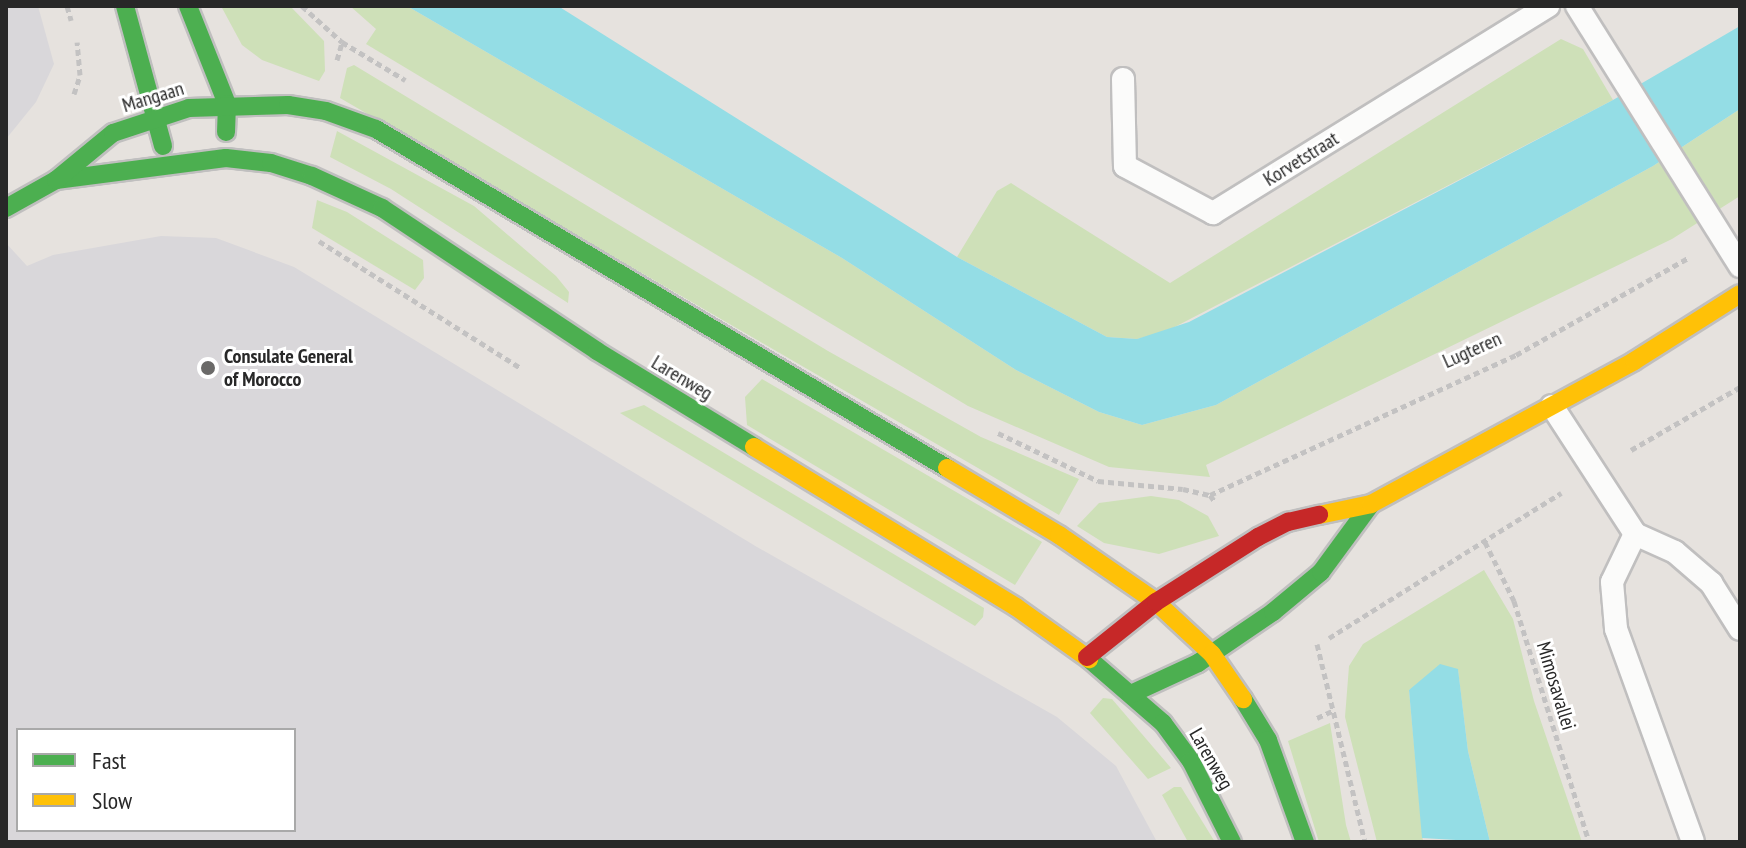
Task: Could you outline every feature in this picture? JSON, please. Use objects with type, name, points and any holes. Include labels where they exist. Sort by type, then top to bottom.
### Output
[{"type":"street","points":[[125,6],[168,162]]},
{"type":"street","points":[[188,6],[227,104],[226,158]]},
{"type":"street","points":[[227,104],[326,111],[433,159],[1059,535],[1156,602],[1212,654],[1268,740],[1305,842]]},
{"type":"street","name":"Mangaan","points":[[6,208],[56,180],[113,133],[154,117],[227,104]]},
{"type":"street","name":"Larenweg","points":[[168,162],[226,158],[271,163],[312,176],[382,208],[597,351],[1016,607],[1087,657],[1163,723],[1191,761],[1232,842]]},
{"type":"street","name":"Mangaan","points":[[56,180],[168,162]]},
{"type":"street","points":[[1087,657],[1156,602],[1288,522],[1371,504],[1552,406],[1740,294]]},
{"type":"street","points":[[1131,694],[1212,654],[1321,572],[1371,504]]},
{"type":"lane","name":"Korvetstraat","points":[[1123,79],[1125,166],[1213,213],[1548,6]]},
{"type":"lane","points":[[1577,6],[1740,266]]},
{"type":"lane","points":[[1552,406],[1635,534],[1675,552],[1711,583],[1740,629]]},
{"type":"lane","points":[[1635,534],[1612,582],[1616,629],[1693,842]]},
{"type":"path","points":[[67,6],[80,75],[70,100]]},
{"type":"path","points":[[302,6],[342,42]]},
{"type":"path","points":[[314,237],[498,355]]},
{"type":"path","name":"Lugteren","points":[[1210,495],[1516,355],[1721,238]]},
{"type":"path","points":[[1318,645],[1596,471],[1740,387]]},
{"type":"path","points":[[1045,454],[1098,481],[1148,483],[1210,495],[1218,507]]},
{"type":"path","name":"Mimosavallei","points":[[1485,542],[1514,601],[1589,842]]},
{"type":"path","points":[[1311,637],[1318,645],[1365,842]]},
{"type":"shaded area","points":[[6,6],[38,6],[54,64],[36,102],[6,139]]},
{"type":"shaded area","points":[[161,236],[216,238],[294,267],[757,547],[1057,717],[1116,766],[1157,842],[6,842],[6,243],[27,266],[53,255]]},
{"type":"green space","points":[[221,6],[290,6],[324,41],[325,71],[319,81],[262,60],[242,45]]},
{"type":"green space","points":[[350,6],[407,6],[842,258],[1016,370],[1099,412],[1142,425],[1216,405],[1653,166],[1740,109],[1740,196],[1672,239],[1206,465],[1210,477],[1109,467],[968,406],[366,44],[376,29]]},
{"type":"green space","points":[[1561,39],[1583,49],[1613,100],[1165,332],[1137,339],[1107,337],[957,257],[997,191],[1011,183],[1170,283]]},
{"type":"green space","points":[[354,65],[828,351],[981,437],[1079,479],[1059,515],[340,98],[347,68]]},
{"type":"green space","points":[[337,131],[474,206],[556,276],[569,292],[568,303],[391,189],[330,157]]},
{"type":"green space","points":[[317,200],[347,212],[423,260],[424,278],[415,290],[312,228]]},
{"type":"green space","points":[[762,379],[1042,542],[1015,585],[747,425],[745,397]]},
{"type":"green space","points":[[644,405],[984,608],[983,617],[975,626],[620,413]]},
{"type":"green space","points":[[1151,496],[1179,500],[1208,516],[1219,536],[1159,554],[1104,543],[1077,526],[1099,503]]},
{"type":"green space","points":[[1484,570],[1513,619],[1534,701],[1582,842],[1490,842],[1468,751],[1458,670],[1409,690],[1423,842],[1377,842],[1345,717],[1349,666],[1363,644]]},
{"type":"green space","points":[[1103,698],[1112,699],[1171,768],[1148,779],[1090,713]]},
{"type":"green space","points":[[1330,723],[1351,842],[1319,842],[1288,741]]},
{"type":"green space","points":[[1174,787],[1181,787],[1215,842],[1188,842],[1162,795]]},
{"type":"water","points":[[407,6],[558,6],[957,257],[1107,337],[1137,339],[1189,322],[1613,100],[1740,26],[1740,109],[1653,166],[1216,405],[1142,425],[1099,412],[1016,370],[842,258]]},
{"type":"water","points":[[1440,664],[1458,669],[1468,751],[1490,842],[1422,838],[1409,690]]},
{"type":"traffic: fast","points":[[125,6],[163,146]]},
{"type":"traffic: fast","points":[[188,6],[227,104],[226,132]]},
{"type":"traffic: fast","points":[[6,208],[56,180],[113,133],[189,108],[288,105],[326,111],[376,129],[947,468]]},
{"type":"traffic: fast","points":[[56,180],[226,158],[271,163],[312,176],[382,208],[597,351],[754,447]]},
{"type":"traffic: fast","points":[[1131,694],[1198,663],[1273,612],[1321,572],[1371,504]]},
{"type":"traffic: fast","points":[[1089,659],[1163,723],[1191,761],[1232,842]]},
{"type":"traffic: fast","points":[[1243,699],[1268,740],[1305,842]]},
{"type":"traffic: slow","points":[[1319,515],[1371,504],[1634,361],[1740,294]]},
{"type":"traffic: slow","points":[[754,447],[1016,607],[1089,659]]},
{"type":"traffic: slow","points":[[947,468],[1059,535],[1156,602],[1212,654],[1243,699]]},
{"type":"traffic: jam","points":[[1087,657],[1156,602],[1258,537],[1288,522],[1319,515]]},
{"type":"place","name":"Consulate General of Morocco","points":[[208,368]]}]
